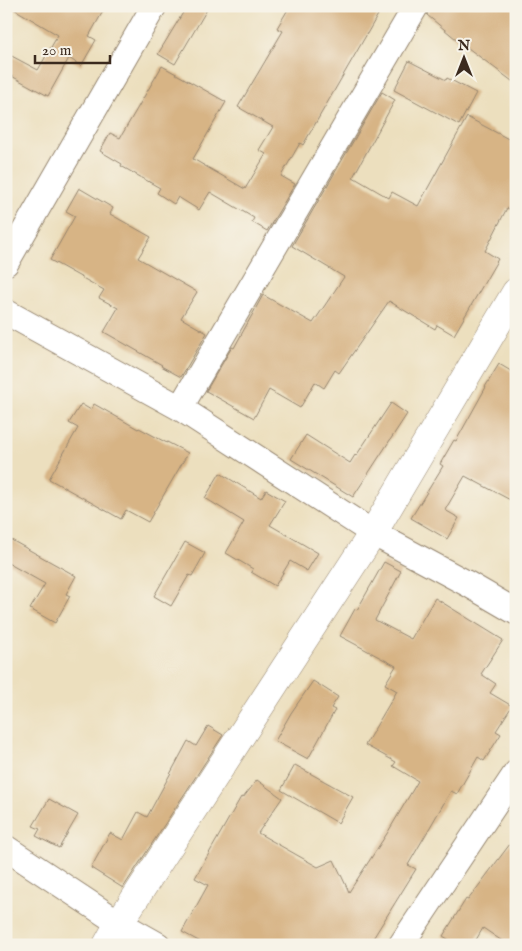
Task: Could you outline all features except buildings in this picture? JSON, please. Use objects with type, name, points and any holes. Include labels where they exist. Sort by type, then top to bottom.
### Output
[{"type":"street","points":[[6,263],[154,6]]},
{"type":"street","points":[[180,408],[416,6]]},
{"type":"street","points":[[113,934],[373,533],[516,292]]},
{"type":"street","points":[[6,312],[180,408],[373,533],[516,612]]},
{"type":"street","points":[[401,945],[516,773]]},
{"type":"street","points":[[6,848],[113,934],[158,945]]}]
